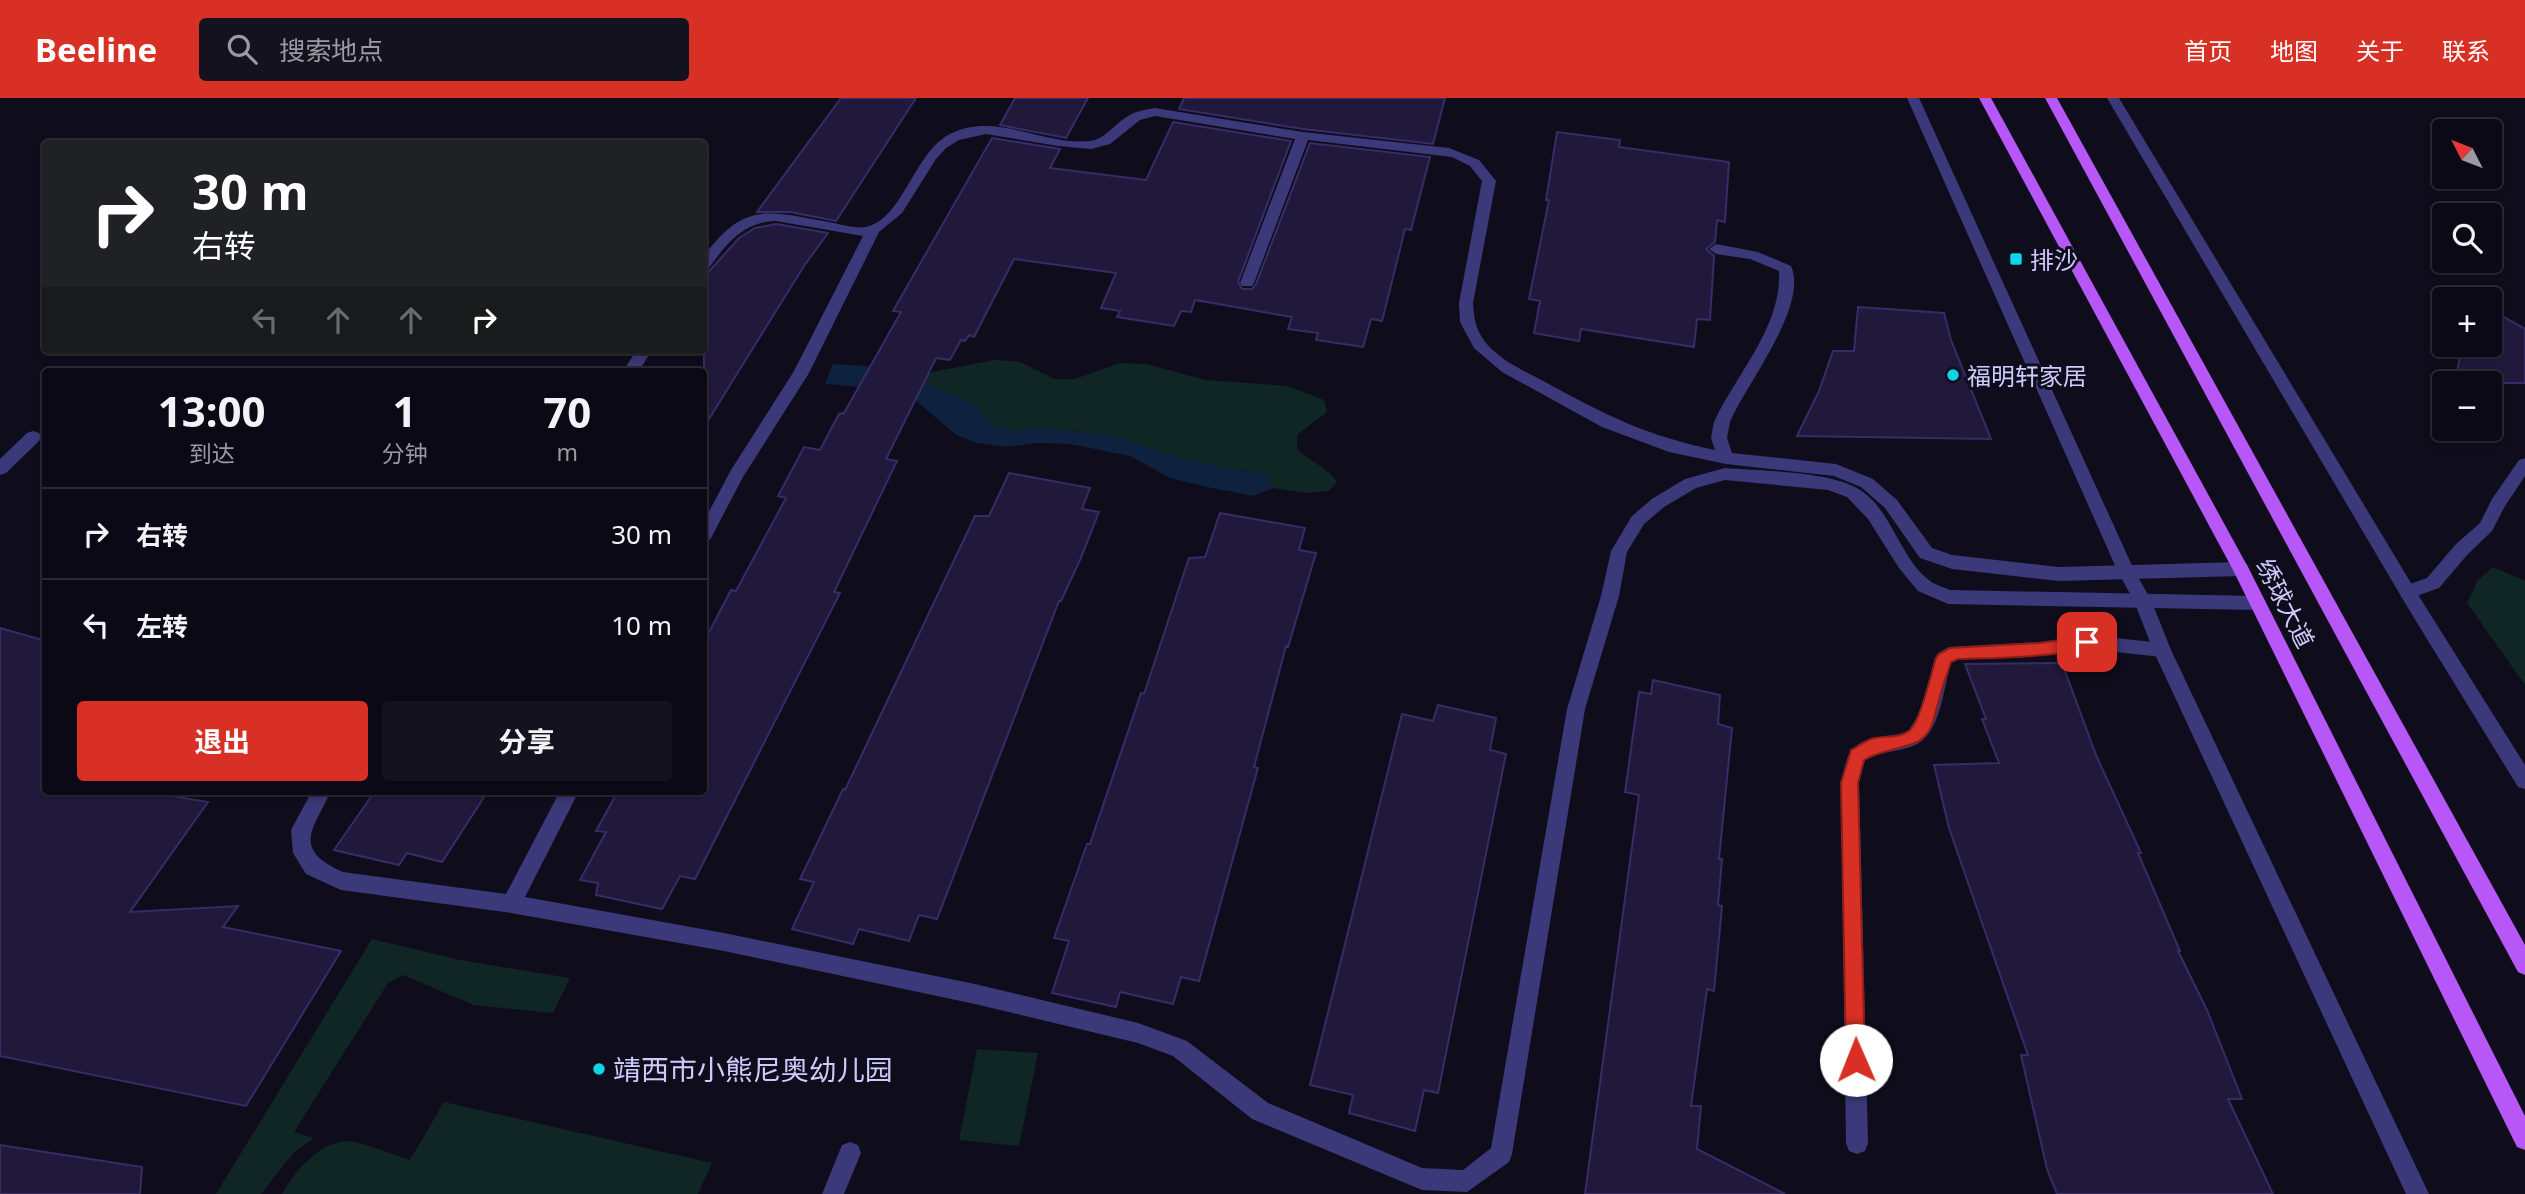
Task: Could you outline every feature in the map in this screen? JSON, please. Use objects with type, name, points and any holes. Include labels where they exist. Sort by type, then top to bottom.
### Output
[{"type":"main road","name":"绣球大道","points":[[1985,98],[2241,569],[2525,1139]]},
{"type":"main road","name":"绣球大道","points":[[2052,98],[2338,627],[2525,965]]},
{"type":"street","points":[[1913,98],[2126,572],[2142,600],[2162,650],[2418,1194]]},
{"type":"street","points":[[2113,98],[2408,592],[2525,781]]},
{"type":"street","points":[[707,530],[737,474],[801,373],[873,230],[890,217],[939,148],[954,137],[973,132],[1007,132],[1087,145],[1106,142],[1135,117],[1155,112],[1303,136],[1440,150],[1462,155],[1480,165],[1489,181],[1466,303],[1467,322],[1479,344],[1507,368],[1607,423],[1669,446],[1726,458],[1836,470],[1867,482],[1891,504],[1926,553],[1952,562],[2059,574],[2241,569]]},
{"type":"street","points":[[1247,283],[1303,136]]},
{"type":"street","points":[[707,261],[723,237],[738,224],[754,218],[772,216],[855,231],[873,230]]},
{"type":"street","points":[[1716,249],[1771,261],[1786,269],[1789,283],[1782,311],[1737,389],[1722,422],[1719,438],[1726,458]]},
{"type":"street","points":[[0,469],[33,437]]},
{"type":"street","points":[[2408,592],[2433,583],[2462,549],[2486,527],[2498,503],[2525,464]]},
{"type":"street","points":[[320,795],[301,830],[303,853],[313,868],[341,881],[511,904],[723,942],[975,995],[1138,1033],[1180,1048],[1260,1111],[1422,1180],[1467,1181],[1501,1154],[1576,709],[1610,596],[1619,551],[1638,520],[1658,503],[1691,483],[1725,474],[1829,484],[1853,493],[1874,515],[1905,563],[1924,586],[1948,597],[2257,603]]},
{"type":"street","points":[[1857,1143],[1850,783],[1857,755],[1874,746],[1915,736],[1927,721],[1944,658],[1955,652],[2040,649],[2087,642],[2162,650]]},
{"type":"street","points":[[511,904],[568,795]]},
{"type":"street","points":[[833,1194],[850,1153]]},
{"type":"green space","points":[[995,360],[1020,362],[1055,379],[1075,379],[1120,363],[1146,364],[1206,380],[1288,386],[1324,400],[1327,412],[1297,435],[1297,449],[1337,482],[1329,491],[1307,493],[1273,488],[1266,475],[1185,460],[1110,435],[1036,427],[1015,431],[990,425],[976,405],[910,376]]},
{"type":"green space","points":[[2493,567],[2525,581],[2525,685],[2467,603],[2478,580]]},
{"type":"green space","points":[[372,939],[460,960],[570,978],[553,1013],[474,1005],[403,975],[388,983],[294,1132],[314,1138],[294,1152],[261,1194],[216,1194]]},
{"type":"green space","points":[[977,1049],[1038,1053],[1019,1146],[959,1140]]},
{"type":"green space","points":[[444,1102],[712,1163],[698,1194],[282,1194],[308,1160],[336,1143],[353,1142],[410,1160]]},
{"type":"water","points":[[833,364],[867,366],[910,376],[976,405],[990,425],[1015,431],[1036,427],[1110,435],[1185,460],[1266,475],[1273,488],[1253,496],[1207,487],[1170,478],[1130,456],[1070,444],[1037,443],[1007,447],[977,443],[956,435],[913,398],[862,387],[825,384]]},
{"type":"building","points":[[841,98],[916,98],[836,221],[790,212],[757,212]]},
{"type":"building","points":[[1015,98],[1088,98],[1066,138],[1000,125]]},
{"type":"building","points":[[1184,98],[1445,98],[1433,144],[1303,129],[1179,109]]},
{"type":"building","points":[[1173,122],[1291,141],[1238,282],[1242,289],[1252,289],[1310,143],[1430,157],[1411,230],[1405,229],[1382,321],[1371,319],[1363,347],[1316,340],[1318,333],[1288,329],[1292,317],[1195,300],[1191,312],[1181,311],[1174,326],[1117,317],[1120,311],[1101,308],[1116,273],[1014,259],[974,337],[969,335],[965,341],[961,340],[950,360],[936,358],[886,459],[897,461],[834,592],[840,593],[695,879],[680,876],[662,909],[596,895],[598,883],[580,880],[606,832],[596,831],[616,795],[707,795],[707,636],[731,590],[736,591],[786,498],[778,496],[804,447],[820,450],[839,414],[844,413],[901,312],[893,311],[992,138],[1060,149],[1050,168],[1146,180]]},
{"type":"building","points":[[1557,132],[1620,140],[1619,147],[1729,162],[1725,222],[1717,220],[1715,242],[1706,249],[1714,256],[1710,320],[1697,319],[1694,347],[1581,329],[1579,341],[1534,333],[1540,301],[1529,299],[1549,200],[1546,200]]},
{"type":"building","points":[[776,224],[828,233],[804,266],[707,422],[707,368],[704,368],[704,354],[707,354],[707,274],[739,238],[755,228]]},
{"type":"building","points":[[1858,307],[1944,313],[1951,340],[1991,439],[1797,436],[1819,391],[1833,351],[1854,351]]},
{"type":"building","points":[[2502,316],[2525,329],[2525,383],[2502,383],[2502,371],[2457,371],[2460,357],[2502,357]]},
{"type":"building","points":[[1009,473],[1090,488],[1082,509],[1099,512],[1080,560],[1059,601],[937,919],[919,915],[909,941],[859,929],[853,944],[792,929],[814,882],[800,879],[975,516],[989,516]]},
{"type":"building","points":[[1220,513],[1305,528],[1299,550],[1316,553],[1288,647],[1286,646],[1254,767],[1258,768],[1199,981],[1181,977],[1173,1004],[1120,992],[1116,1007],[1052,993],[1069,941],[1054,938],[1087,844],[1090,844],[1141,693],[1144,694],[1189,558],[1205,557]]},
{"type":"building","points":[[0,628],[42,640],[42,795],[165,795],[208,802],[130,912],[238,906],[223,927],[341,951],[246,1106],[0,1056]]},
{"type":"building","points":[[2062,663],[2096,755],[2141,853],[2138,853],[2178,951],[2207,1010],[2242,1099],[2228,1099],[2273,1194],[2057,1194],[2047,1169],[2021,1055],[2028,1055],[1949,828],[1934,765],[1999,763],[1965,664]]},
{"type":"building","points":[[1653,680],[1720,695],[1718,724],[1732,728],[1719,859],[1722,859],[1718,905],[1722,906],[1714,991],[1707,989],[1691,1106],[1701,1106],[1697,1149],[1785,1194],[1585,1194],[1639,795],[1625,792],[1639,692],[1651,694]]},
{"type":"building","points":[[1438,705],[1496,718],[1490,750],[1506,754],[1438,1093],[1424,1090],[1415,1131],[1349,1113],[1353,1095],[1310,1085],[1402,714],[1433,721]]},
{"type":"building","points":[[372,795],[485,795],[442,862],[407,853],[399,865],[334,850]]},
{"type":"building","points":[[0,1145],[142,1167],[140,1194],[0,1194]]},
{"type":"place","name":"排沙","points":[[2016,259]]},
{"type":"place","name":"福明轩家居","points":[[1953,375]]},
{"type":"place","name":"靖西市小熊尼奥幼儿园","points":[[599,1069]]},
{"type":"route","points":[[1856,1060],[1850,783],[1857,755],[1874,746],[1915,736],[1927,721],[1944,658],[1955,652],[2040,649],[2087,642]]}]
